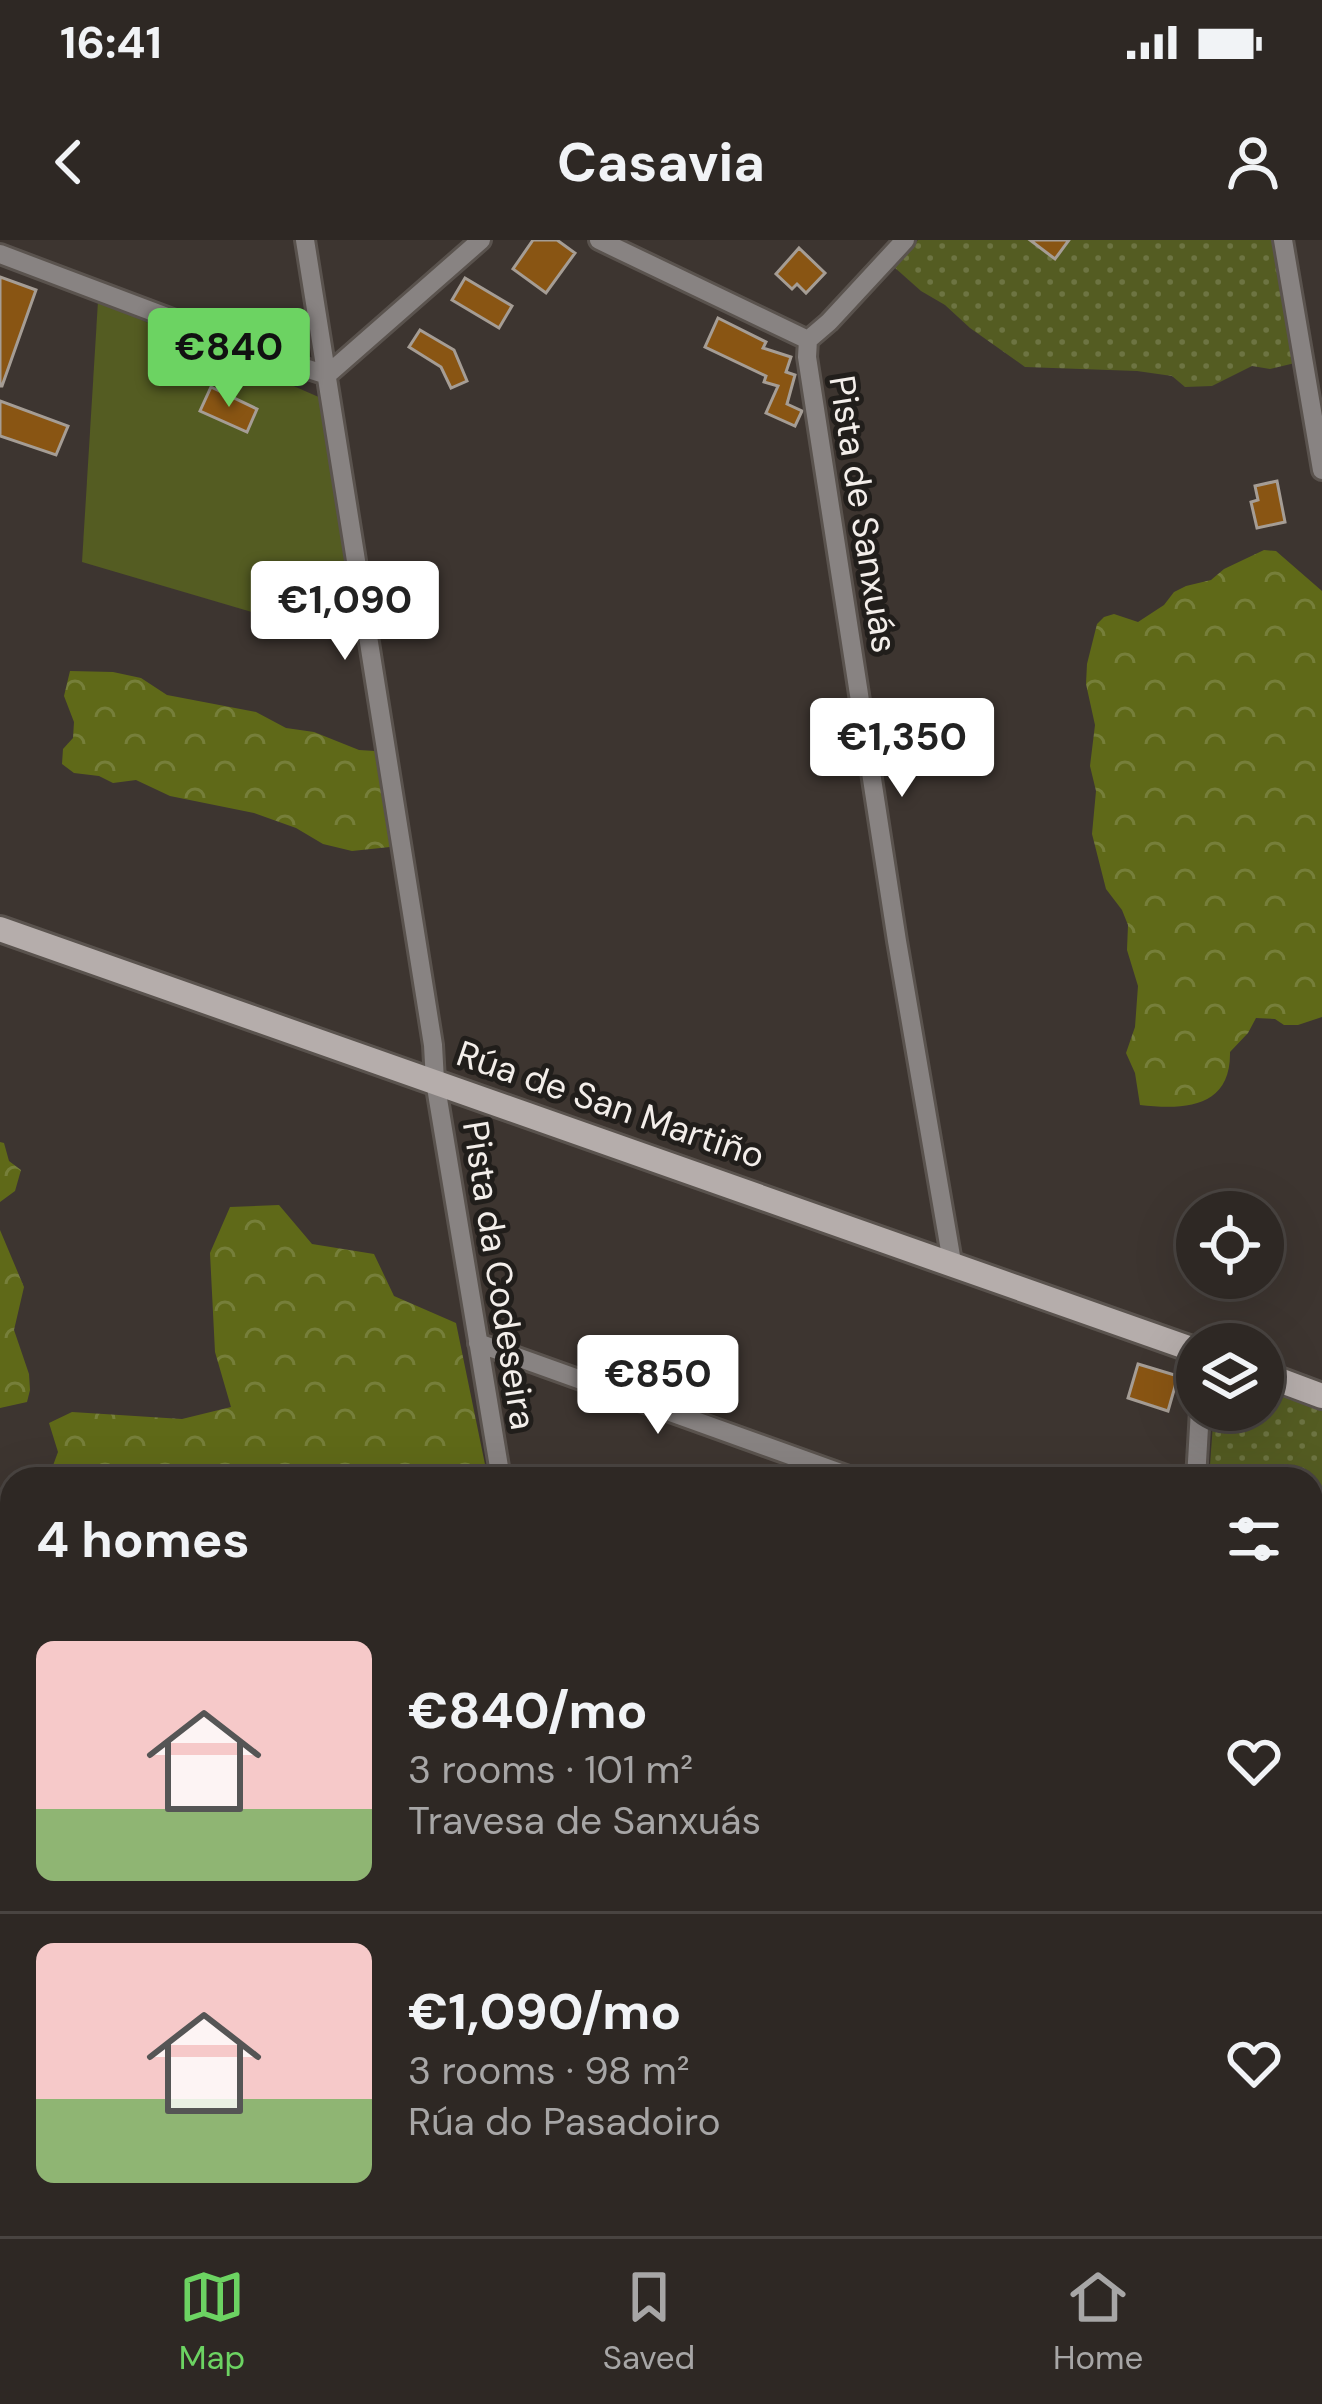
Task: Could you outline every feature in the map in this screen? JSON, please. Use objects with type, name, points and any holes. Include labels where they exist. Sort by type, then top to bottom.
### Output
[{"type":"street","name":"Pista da Codeseira","points":[[305,240],[499,1467]]},
{"type":"street","points":[[0,254],[327,375],[481,240]]},
{"type":"street","points":[[599,240],[808,340]]},
{"type":"street","name":"Pista de Sanxuás","points":[[905,240],[808,340],[807,357],[952,1262]]},
{"type":"street","points":[[1283,240],[1322,470]]},
{"type":"street","name":"Rúa de San Martiño","points":[[0,929],[1176,1343]]},
{"type":"street","points":[[478,1343],[824,1467]]},
{"type":"street","points":[[1284,1382],[1322,1396]]},
{"type":"street","points":[[1197,1467],[1199,1431]]},
{"type":"green space","points":[[918,240],[1276,240],[1295,363],[1270,369],[1252,366],[1212,386],[1185,387],[1172,376],[1137,371],[1025,367],[894,267]]},
{"type":"green space","points":[[98,301],[321,398],[360,644],[82,562]]},
{"type":"green space","points":[[1264,550],[1276,551],[1322,591],[1322,1017],[1298,1025],[1256,1018],[1230,1052],[1223,1085],[1214,1095],[1189,1105],[1140,1105],[1126,1053],[1135,1027],[1138,986],[1127,950],[1128,925],[1106,889],[1092,834],[1096,791],[1090,766],[1095,725],[1087,664],[1097,624],[1104,617],[1114,614],[1138,622],[1174,592],[1211,580]]},
{"type":"green space","points":[[70,671],[141,678],[167,695],[256,712],[286,728],[375,751],[390,847],[352,851],[323,844],[254,813],[170,796],[136,780],[113,783],[74,773],[62,764],[63,749],[73,738],[74,722],[64,696]]},
{"type":"green space","points":[[0,1142],[9,1161],[21,1170],[15,1191],[0,1202]]},
{"type":"green space","points":[[279,1205],[312,1244],[374,1254],[394,1296],[456,1323],[486,1467],[52,1467],[58,1452],[49,1423],[72,1412],[182,1419],[231,1407],[215,1352],[210,1253],[230,1207]]},
{"type":"green space","points":[[0,1230],[24,1287],[14,1330],[30,1390],[27,1402],[0,1408]]},
{"type":"green space","points":[[1284,1394],[1322,1409],[1322,1467],[1210,1467],[1212,1431],[1284,1431]]},
{"type":"building","points":[[533,240],[557,240],[575,253],[546,293],[513,269]]},
{"type":"building","points":[[1030,240],[1069,240],[1055,259]]},
{"type":"building","points":[[799,248],[825,273],[806,293],[797,284],[792,289],[776,274]]},
{"type":"building","points":[[0,277],[36,290],[2,386],[0,386]]},
{"type":"building","points":[[465,278],[512,306],[499,328],[452,300]]},
{"type":"building","points":[[718,318],[766,342],[763,348],[791,357],[786,372],[795,375],[787,404],[802,411],[795,426],[766,413],[778,386],[705,347]]},
{"type":"building","points":[[420,330],[454,350],[467,381],[451,388],[441,367],[409,347]]},
{"type":"building","points":[[211,387],[257,409],[247,432],[200,411]]},
{"type":"building","points":[[0,401],[68,426],[56,455],[0,436]]},
{"type":"building","points":[[1277,481],[1285,522],[1257,528],[1251,502],[1258,500],[1255,486]]},
{"type":"building","points":[[1138,1364],[1176,1375],[1168,1411],[1128,1398]]}]
